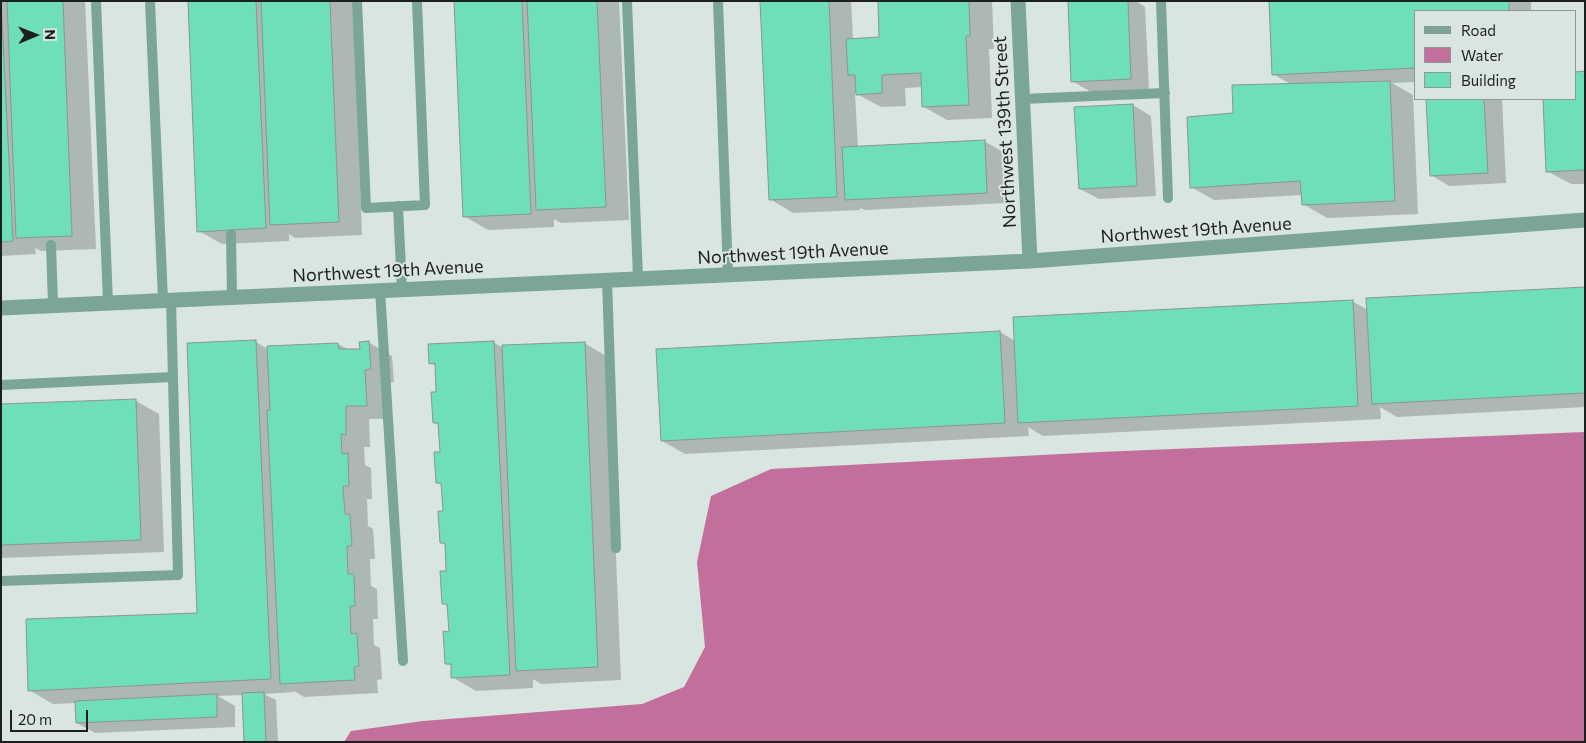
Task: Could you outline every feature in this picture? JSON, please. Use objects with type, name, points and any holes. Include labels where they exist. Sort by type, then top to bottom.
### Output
[{"type":"street","name":"Northwest 139th Street","points":[[1018,1],[1030,261]]},
{"type":"street","name":"Northwest 19th Avenue","points":[[1,308],[1030,261],[1585,220]]},
{"type":"lane","points":[[96,1],[108,303]]},
{"type":"lane","points":[[1,581],[178,575],[173,377],[150,1]]},
{"type":"lane","points":[[357,1],[366,208],[425,205],[417,1]]},
{"type":"lane","points":[[627,1],[638,278]]},
{"type":"lane","points":[[718,1],[728,274]]},
{"type":"lane","points":[[1161,1],[1168,198]]},
{"type":"lane","points":[[1022,100],[1164,94]]},
{"type":"lane","points":[[398,206],[402,290]]},
{"type":"lane","points":[[231,234],[232,297]]},
{"type":"lane","points":[[51,245],[53,305]]},
{"type":"lane","points":[[607,280],[616,548]]},
{"type":"lane","points":[[380,290],[403,661]]},
{"type":"lane","points":[[1,385],[173,377]]},
{"type":"water","points":[[1585,432],[1585,742],[344,742],[351,731],[423,721],[642,704],[684,687],[705,647],[697,562],[711,496],[771,469],[1100,452]]},
{"type":"building","points":[[1,1],[13,241],[1,242]]},
{"type":"building","points":[[7,1],[63,1],[72,236],[16,238]]},
{"type":"building","points":[[188,1],[256,1],[266,228],[197,232]]},
{"type":"building","points":[[261,1],[330,1],[339,222],[270,225]]},
{"type":"building","points":[[454,1],[522,1],[531,214],[463,217]]},
{"type":"building","points":[[527,1],[597,1],[606,207],[536,210]]},
{"type":"building","points":[[760,1],[829,1],[837,197],[769,200]]},
{"type":"building","points":[[878,1],[969,1],[970,36],[966,36],[969,105],[922,107],[921,73],[882,75],[882,93],[856,95],[855,75],[848,75],[846,39],[879,37]]},
{"type":"building","points":[[1068,1],[1128,1],[1131,79],[1071,82]]},
{"type":"building","points":[[1269,1],[1509,1],[1509,10],[1414,10],[1414,68],[1272,75]]},
{"type":"building","points":[[1585,71],[1585,170],[1546,172],[1543,100],[1576,100],[1576,72]]},
{"type":"building","points":[[1390,81],[1395,201],[1302,205],[1300,181],[1190,188],[1187,117],[1233,113],[1232,85]]},
{"type":"building","points":[[1426,100],[1484,100],[1488,173],[1430,176]]},
{"type":"building","points":[[1133,104],[1137,186],[1079,189],[1074,107]]},
{"type":"building","points":[[985,140],[987,193],[845,200],[842,147]]},
{"type":"building","points":[[1585,287],[1585,393],[1372,404],[1366,298]]},
{"type":"building","points":[[1353,300],[1358,406],[1018,423],[1013,317]]},
{"type":"building","points":[[1000,331],[1005,423],[661,441],[656,349]]},
{"type":"building","points":[[256,340],[271,679],[28,691],[26,619],[197,613],[187,343]]},
{"type":"building","points":[[369,341],[371,369],[365,370],[367,406],[346,406],[346,435],[341,434],[342,454],[348,453],[349,486],[343,486],[345,514],[350,514],[352,546],[347,546],[348,574],[354,574],[355,606],[350,606],[351,634],[357,633],[359,666],[354,667],[355,680],[280,684],[267,410],[270,410],[267,346],[338,343],[339,349],[360,349],[359,342]]},
{"type":"building","points":[[494,341],[510,675],[451,678],[451,664],[445,664],[443,631],[449,632],[447,604],[442,604],[440,571],[446,571],[445,543],[440,543],[438,511],[443,511],[441,483],[436,483],[434,452],[440,452],[438,423],[433,423],[431,392],[436,392],[435,363],[429,364],[428,344]]},
{"type":"building","points":[[585,342],[598,667],[516,671],[502,345]]},
{"type":"building","points":[[136,399],[141,540],[1,545],[1,404]]},
{"type":"building","points":[[264,692],[266,742],[244,742],[242,693]]},
{"type":"building","points":[[217,694],[217,717],[76,723],[75,701]]}]
